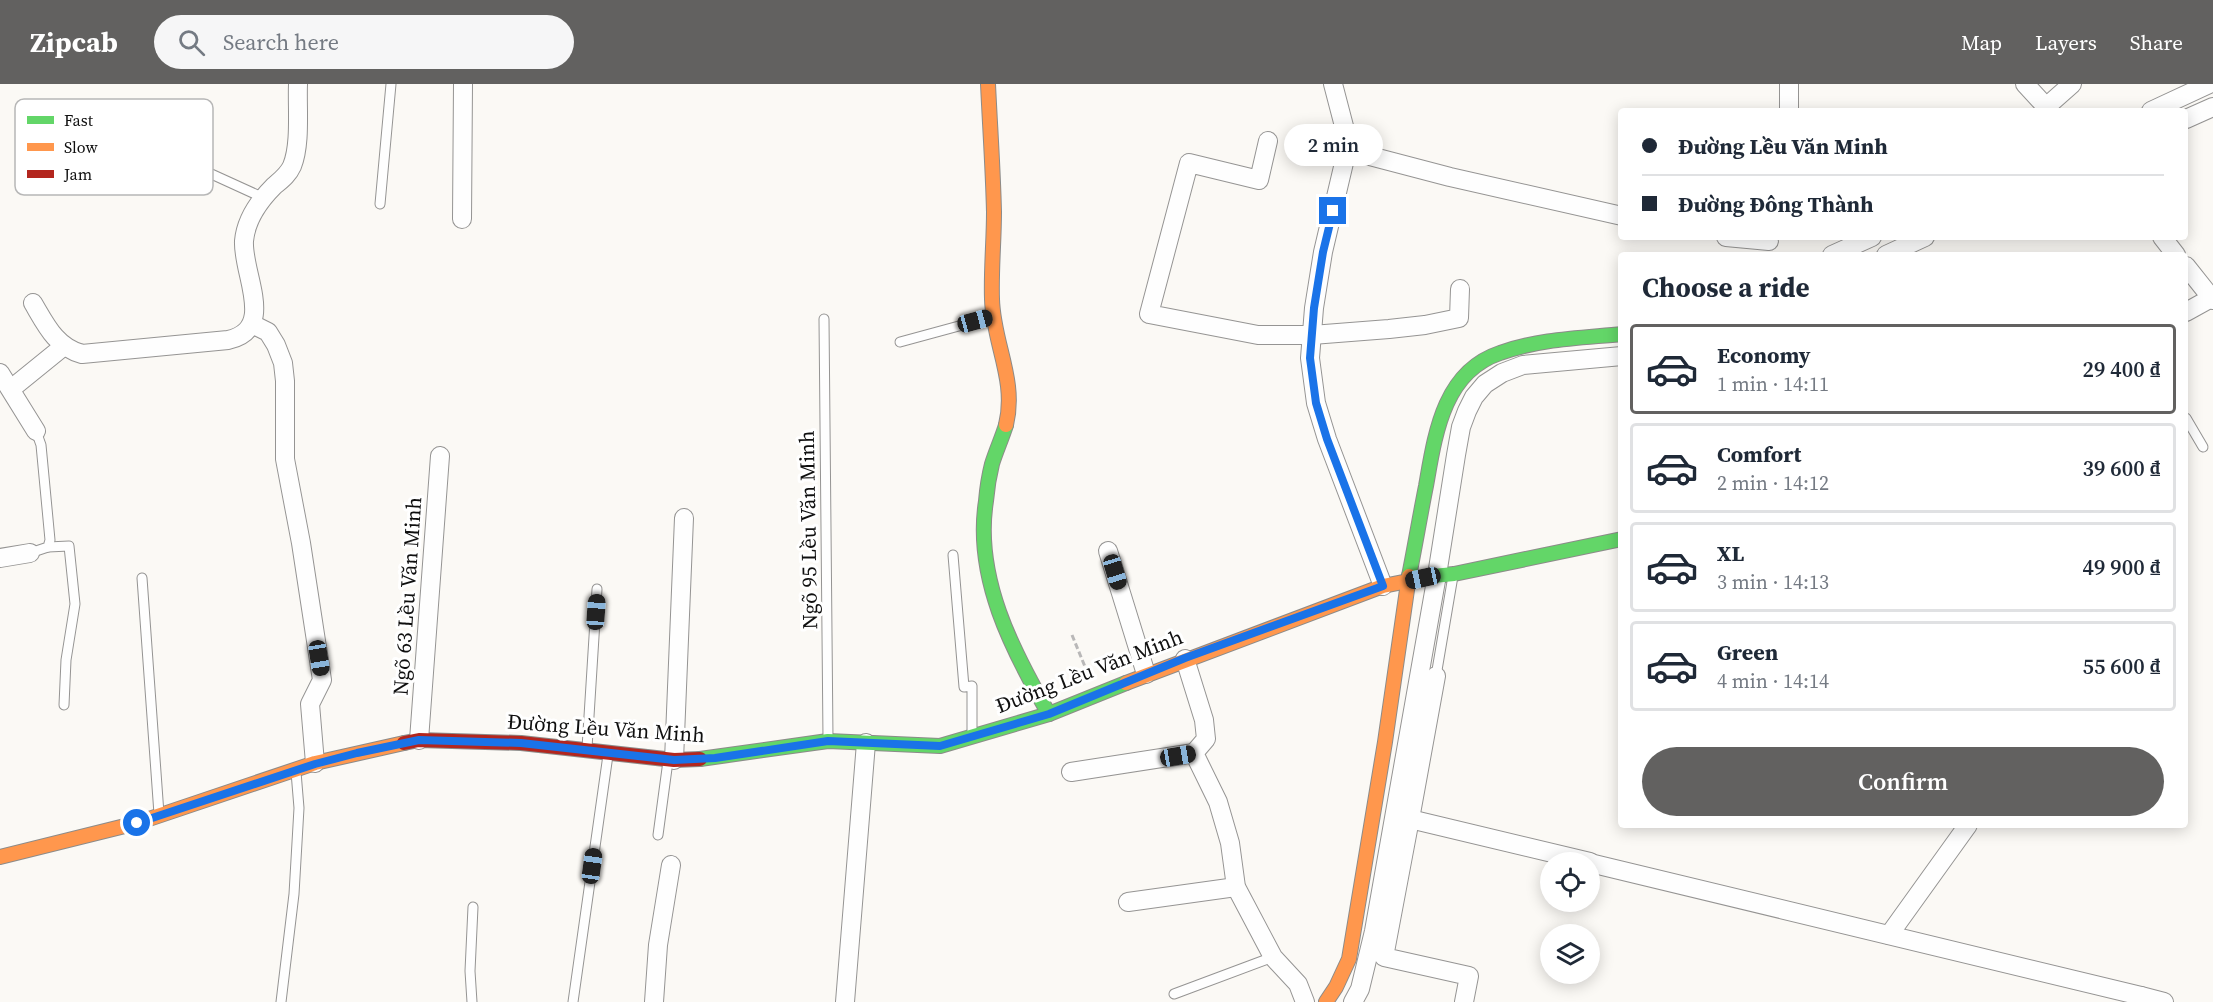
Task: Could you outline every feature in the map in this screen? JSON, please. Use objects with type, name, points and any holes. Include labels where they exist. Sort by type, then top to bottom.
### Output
[{"type":"street","points":[[33,303],[48,327],[64,346],[82,354],[228,340],[239,337],[249,329],[255,317],[244,243],[247,223],[258,204],[286,176],[292,166],[297,126],[298,84]]},
{"type":"street","points":[[462,219],[463,84]]},
{"type":"street","points":[[988,84],[994,213],[992,301],[998,343],[1008,376],[1010,408],[993,465],[985,504],[985,558],[992,592],[1009,637],[1026,674],[1049,714]]},
{"type":"street","points":[[1333,84],[1345,130],[1347,150],[1323,252],[1314,308],[1310,358],[1316,403],[1327,439],[1383,586]]},
{"type":"street","points":[[1789,84],[1789,108]]},
{"type":"street","points":[[2025,84],[2047,108]]},
{"type":"street","points":[[2049,108],[2072,84]]},
{"type":"street","points":[[2157,108],[2209,84]]},
{"type":"street","points":[[2188,118],[2213,107]]},
{"type":"street","points":[[1268,141],[1259,180],[1189,163],[1149,314],[1258,335],[1312,336],[1425,325],[1459,318],[1460,289]]},
{"type":"street","points":[[1347,150],[1450,177],[1618,215]]},
{"type":"street","points":[[1744,240],[1769,244]]},
{"type":"street","points":[[1839,252],[1865,240]]},
{"type":"street","points":[[1892,252],[1918,240]]},
{"type":"street","points":[[2164,240],[2174,252]]},
{"type":"street","points":[[2188,268],[2212,298],[2188,311]]},
{"type":"street","points":[[252,324],[268,332],[283,363],[285,459],[301,543],[322,680],[310,704],[315,764]]},
{"type":"street","points":[[1326,1002],[1349,959],[1385,742],[1408,581],[1437,426],[1447,401],[1459,382],[1477,364],[1499,353],[1541,343],[1618,334]]},
{"type":"street","points":[[1578,339],[1580,360]]},
{"type":"street","points":[[11,389],[64,346]]},
{"type":"street","points":[[1353,1002],[1360,989],[1374,931],[1445,574],[1461,427],[1474,397],[1485,384],[1502,373],[1523,365],[1618,356]]},
{"type":"street","points":[[0,373],[36,430]]},
{"type":"street","name":"Ngõ 63 Lều Văn Minh","points":[[419,740],[440,456]]},
{"type":"street","points":[[671,759],[684,518]]},
{"type":"street","name":"Đường Lều Văn Minh","points":[[0,857],[159,816],[315,764],[419,740],[521,743],[671,759],[715,758],[828,741],[940,746],[1049,714],[1185,658],[1383,586],[1618,540]]},
{"type":"street","points":[[1108,551],[1146,674]]},
{"type":"street","points":[[0,558],[30,553]]},
{"type":"street","points":[[1071,772],[1194,753],[1206,739],[1204,720],[1185,658]]},
{"type":"street","points":[[1436,676],[1384,957],[1469,976],[1464,1002]]},
{"type":"street","points":[[845,1002],[866,743]]},
{"type":"street","points":[[1194,753],[1218,802],[1230,843],[1236,887],[1273,957],[1298,984],[1305,1002]]},
{"type":"street","points":[[1410,819],[1545,852]]},
{"type":"street","points":[[1889,935],[1966,828]]},
{"type":"street","points":[[654,1002],[658,945],[671,865]]},
{"type":"street","points":[[1600,865],[1889,935],[2140,999],[2164,1002]]},
{"type":"street","points":[[1128,902],[1236,887]]},
{"type":"lane","points":[[380,204],[391,84]]},
{"type":"lane","points":[[213,175],[264,198]]},
{"type":"lane","points":[[900,342],[994,316]]},
{"type":"lane","name":"Ngõ 95 Lều Văn Minh","points":[[824,319],[828,741]]},
{"type":"lane","points":[[2188,421],[2203,447]]},
{"type":"lane","points":[[36,430],[41,445],[50,540],[48,547]]},
{"type":"lane","points":[[30,553],[48,547],[69,546],[75,604],[66,660],[64,705]]},
{"type":"lane","points":[[953,555],[964,687],[972,686],[972,737]]},
{"type":"lane","points":[[1436,676],[1445,574]]},
{"type":"lane","points":[[141,578],[159,816]]},
{"type":"lane","points":[[587,750],[597,589]]},
{"type":"lane","points":[[573,1002],[608,753]]},
{"type":"lane","points":[[657,835],[671,759]]},
{"type":"lane","points":[[281,1002],[294,894],[298,808],[296,770]]},
{"type":"lane","points":[[472,1002],[470,971],[473,907]]},
{"type":"lane","points":[[1174,994],[1273,957]]},
{"type":"path","points":[[1072,635],[1097,694]]},
{"type":"traffic: fast","points":[[1409,576],[1438,427],[1454,390],[1466,375],[1481,362],[1515,348],[1560,340],[1618,334]]},
{"type":"traffic: fast","points":[[1006,425],[988,482],[984,529],[986,557],[999,612],[1022,664],[1049,714]]},
{"type":"traffic: fast","points":[[1433,576],[1454,574],[1618,540]]},
{"type":"traffic: fast","points":[[700,759],[828,741],[940,746],[1049,714],[1126,683]]},
{"type":"traffic: slow","points":[[988,84],[994,212],[992,299],[993,315],[1009,393],[1006,425]]},
{"type":"traffic: slow","points":[[1326,1002],[1349,959],[1385,742],[1409,576]]},
{"type":"traffic: slow","points":[[1126,683],[1383,586],[1433,576]]},
{"type":"traffic: slow","points":[[0,857],[137,823],[315,763],[404,743]]},
{"type":"traffic: jam","points":[[404,743],[419,740],[521,743],[674,760],[700,759]]},
{"type":"route","points":[[137,823],[315,764],[419,740],[521,743],[674,760],[715,758],[828,741],[940,746],[1049,714],[1185,658],[1383,586],[1327,439],[1316,403],[1310,358],[1314,308],[1323,252],[1333,211]]}]
